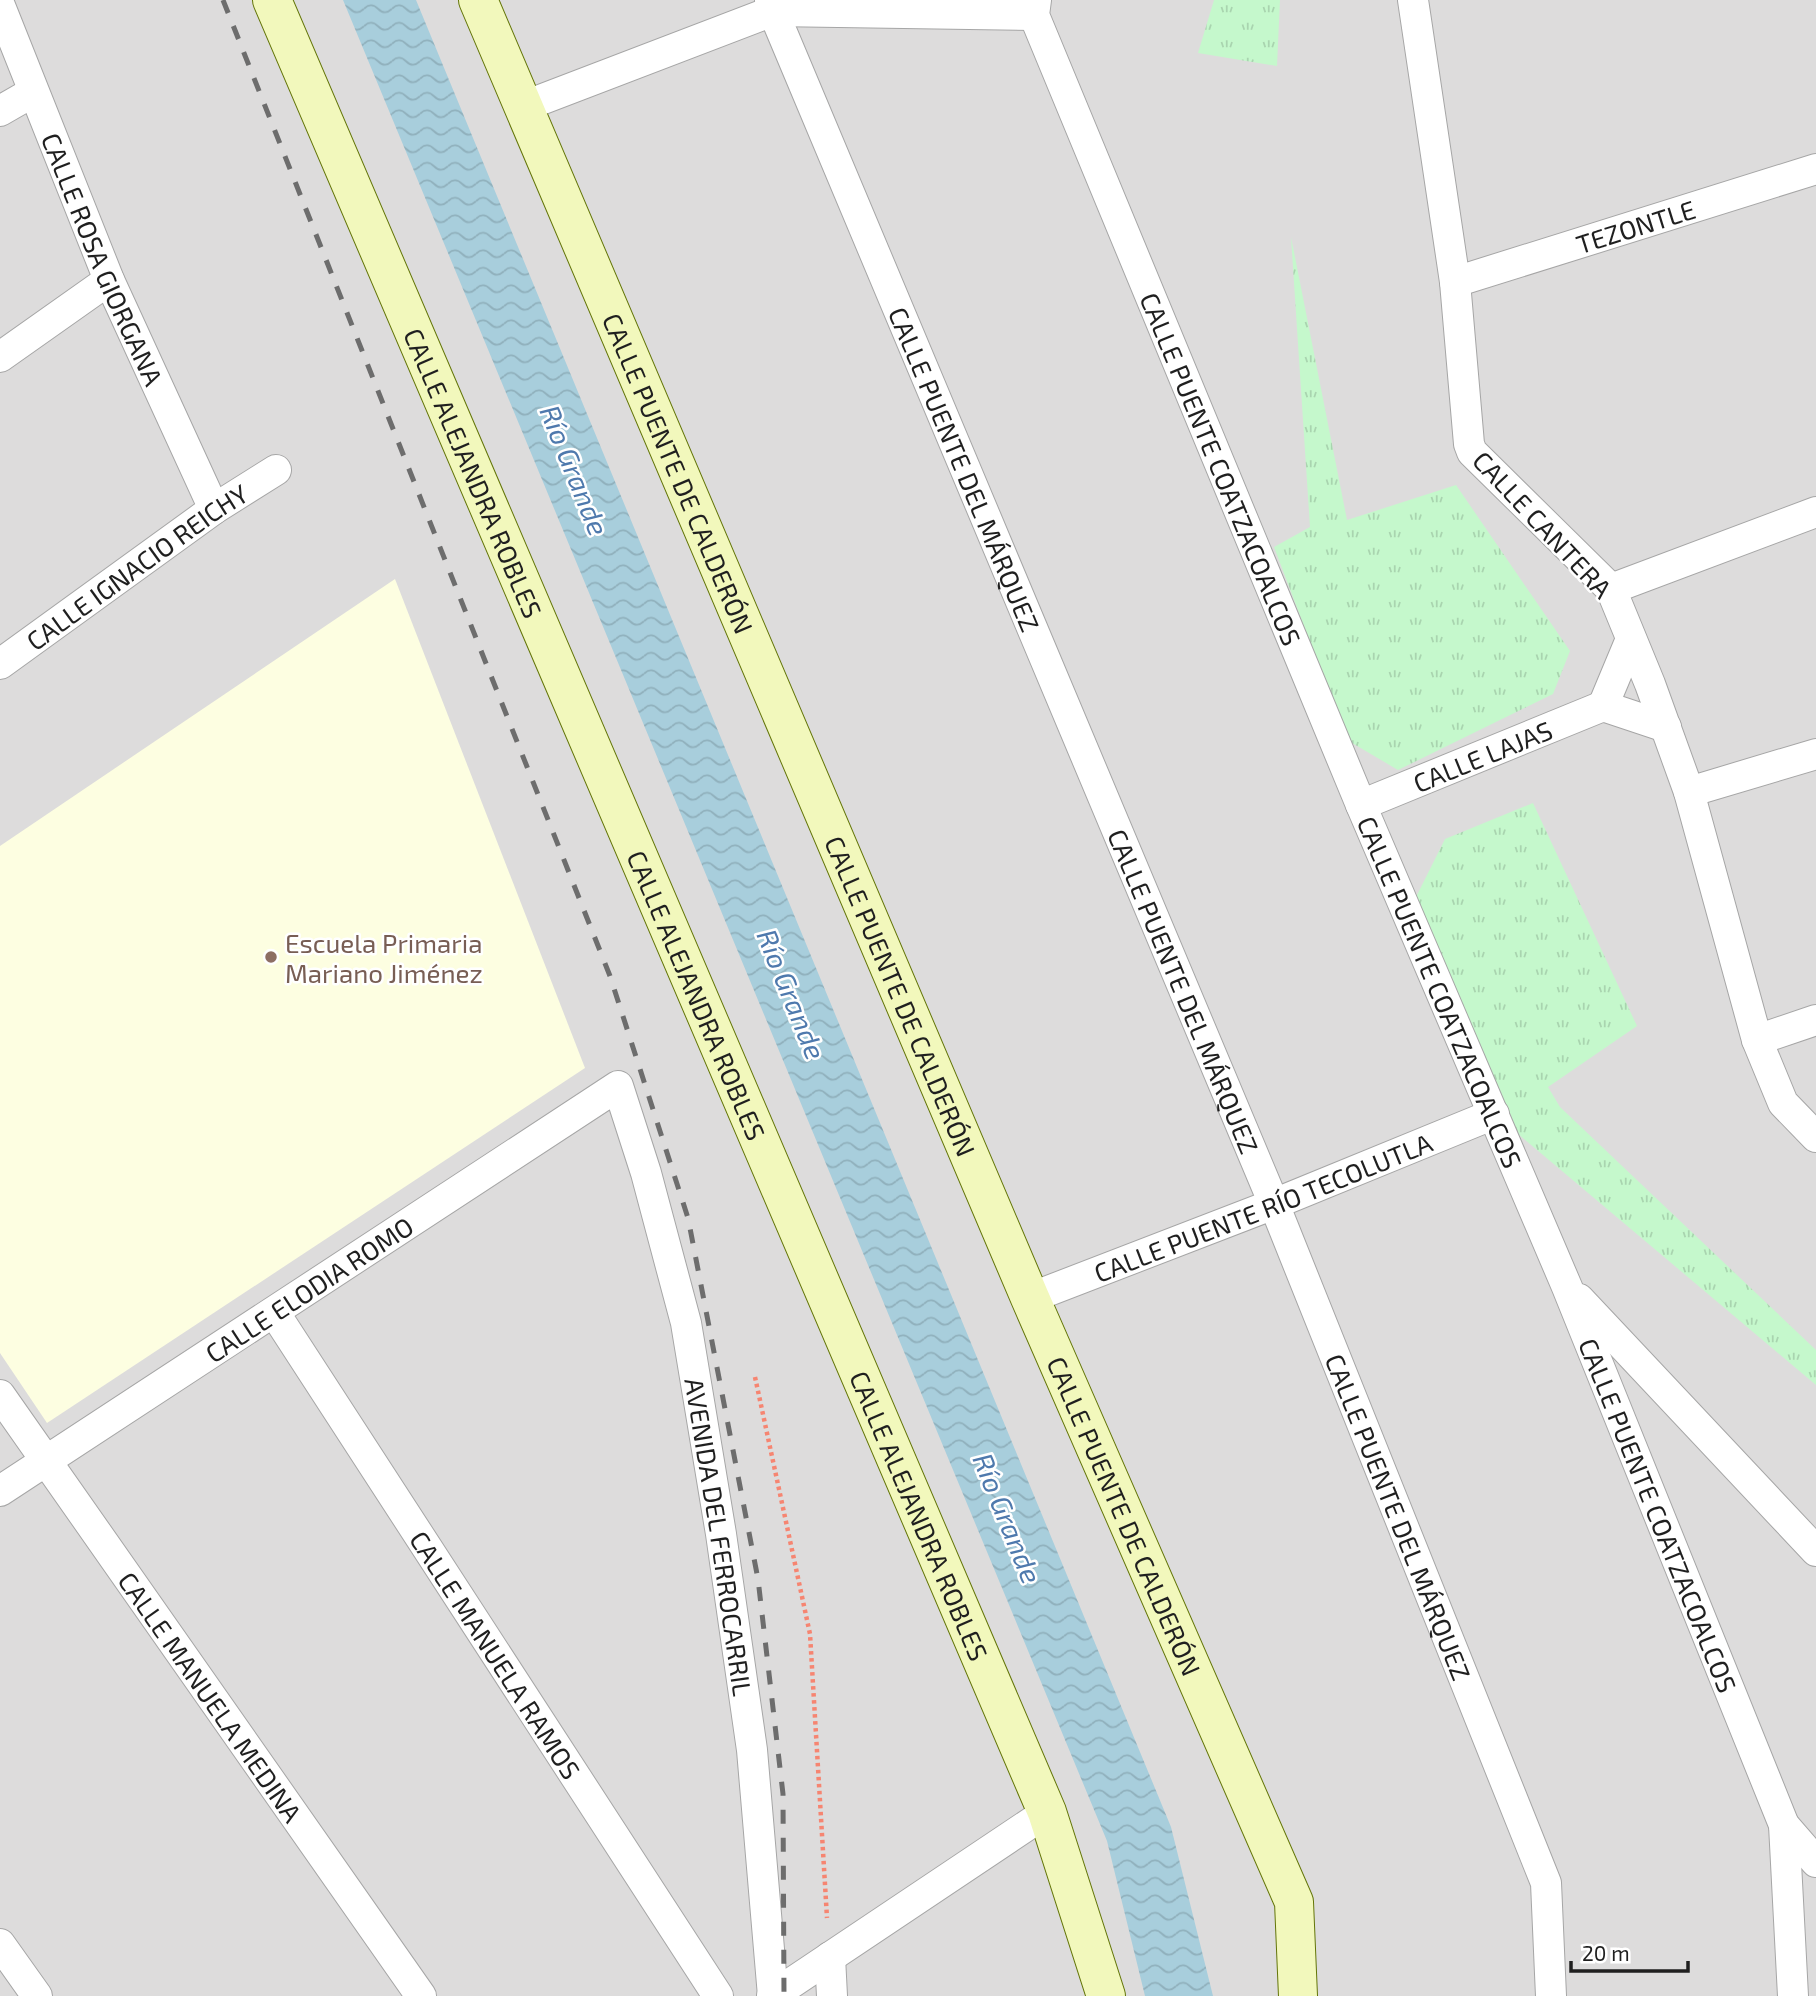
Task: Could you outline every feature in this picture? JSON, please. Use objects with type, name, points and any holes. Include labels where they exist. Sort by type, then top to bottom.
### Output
[{"type":"main road","name":"CALLE ALEJANDRA ROBLES","points":[[272,0],[1047,1812],[1106,1996]]},
{"type":"main road","name":"CALLE PUENTE DE CALDERÓN","points":[[478,0],[1030,1298],[1294,1902],[1298,1996]]},
{"type":"street","name":"CALLE CANTERA","points":[[1413,0],[1455,282],[1469,444],[1472,452],[1611,589],[1689,792],[1757,1040],[1783,1103],[1816,1137]]},
{"type":"street","points":[[522,107],[772,5],[1035,7]]},
{"type":"street","name":"CALLE PUENTE DEL MÁRQUEZ","points":[[772,5],[1274,1204],[1546,1883],[1550,1996]]},
{"type":"street","name":"CALLE ROSA GIORGANA","points":[[0,6],[109,280],[214,509]]},
{"type":"street","name":"CALLE PUENTE COATZACOALCOS","points":[[1035,7],[1362,805],[1567,1287],[1784,1825],[1793,1996]]},
{"type":"street","points":[[0,111],[33,92]]},
{"type":"street","name":"TEZONTLE","points":[[1455,282],[1816,169]]},
{"type":"street","points":[[0,357],[109,280]]},
{"type":"street","name":"CALLE IGNACIO REICHY","points":[[0,664],[214,509],[275,470]]},
{"type":"street","points":[[1611,589],[1816,512]]},
{"type":"street","points":[[1632,639],[1603,706],[1666,727]]},
{"type":"street","name":"CALLE LAJAS","points":[[1362,805],[1603,706]]},
{"type":"street","points":[[1689,792],[1816,754]]},
{"type":"street","points":[[1757,1040],[1816,1020]]},
{"type":"street","name":"CALLE ELODIA ROMO","points":[[0,1491],[618,1086]]},
{"type":"street","name":"AVENIDA DEL FERROCARRIL","points":[[618,1086],[646,1173],[686,1323],[721,1534],[752,1750],[773,1996]]},
{"type":"street","name":"CALLE PUENTE RÍO TECOLUTLA","points":[[1030,1298],[1274,1204],[1494,1114]]},
{"type":"street","points":[[1567,1287],[1816,1551]]},
{"type":"street","name":"CALLE MANUELA RAMOS","points":[[274,1312],[718,1996]]},
{"type":"street","name":"CALLE MANUELA MEDINA","points":[[0,1395],[421,1996]]},
{"type":"street","points":[[773,1996],[1047,1812]]},
{"type":"street","points":[[1784,1825],[1816,1862]]},
{"type":"street","points":[[0,1944],[37,1996]]},
{"type":"street","points":[[830,1957],[832,1996]]},
{"type":"path","points":[[755,1377],[810,1634],[830,1957]]},
{"type":"shaded area","points":[[0,0],[1816,0],[1816,1996],[0,1996]]},
{"type":"shaded area","name":"Escuela Primaria Mariano Jiménez","points":[[395,579],[585,1068],[47,1423],[0,1353],[0,846]]},
{"type":"green space","points":[[1214,0],[1280,0],[1277,66],[1198,53]]},
{"type":"green space","points":[[1291,237],[1347,520],[1456,485],[1570,651],[1553,694],[1398,770],[1347,740],[1274,547],[1310,527]]},
{"type":"green space","points":[[1533,803],[1637,1026],[1548,1087],[1560,1107],[1816,1350],[1816,1385],[1511,1128],[1416,897],[1445,839]]},
{"type":"water","name":"Río Grande","points":[[343,0],[416,0],[1171,1827],[1213,1996],[1145,1996],[1107,1841]]},
{"type":"railway","points":[[223,0],[610,976],[688,1218],[758,1579],[783,1794],[784,1996]]},
{"type":"place","name":"Escuela Primaria Mariano Jiménez","points":[[271,957]]}]
